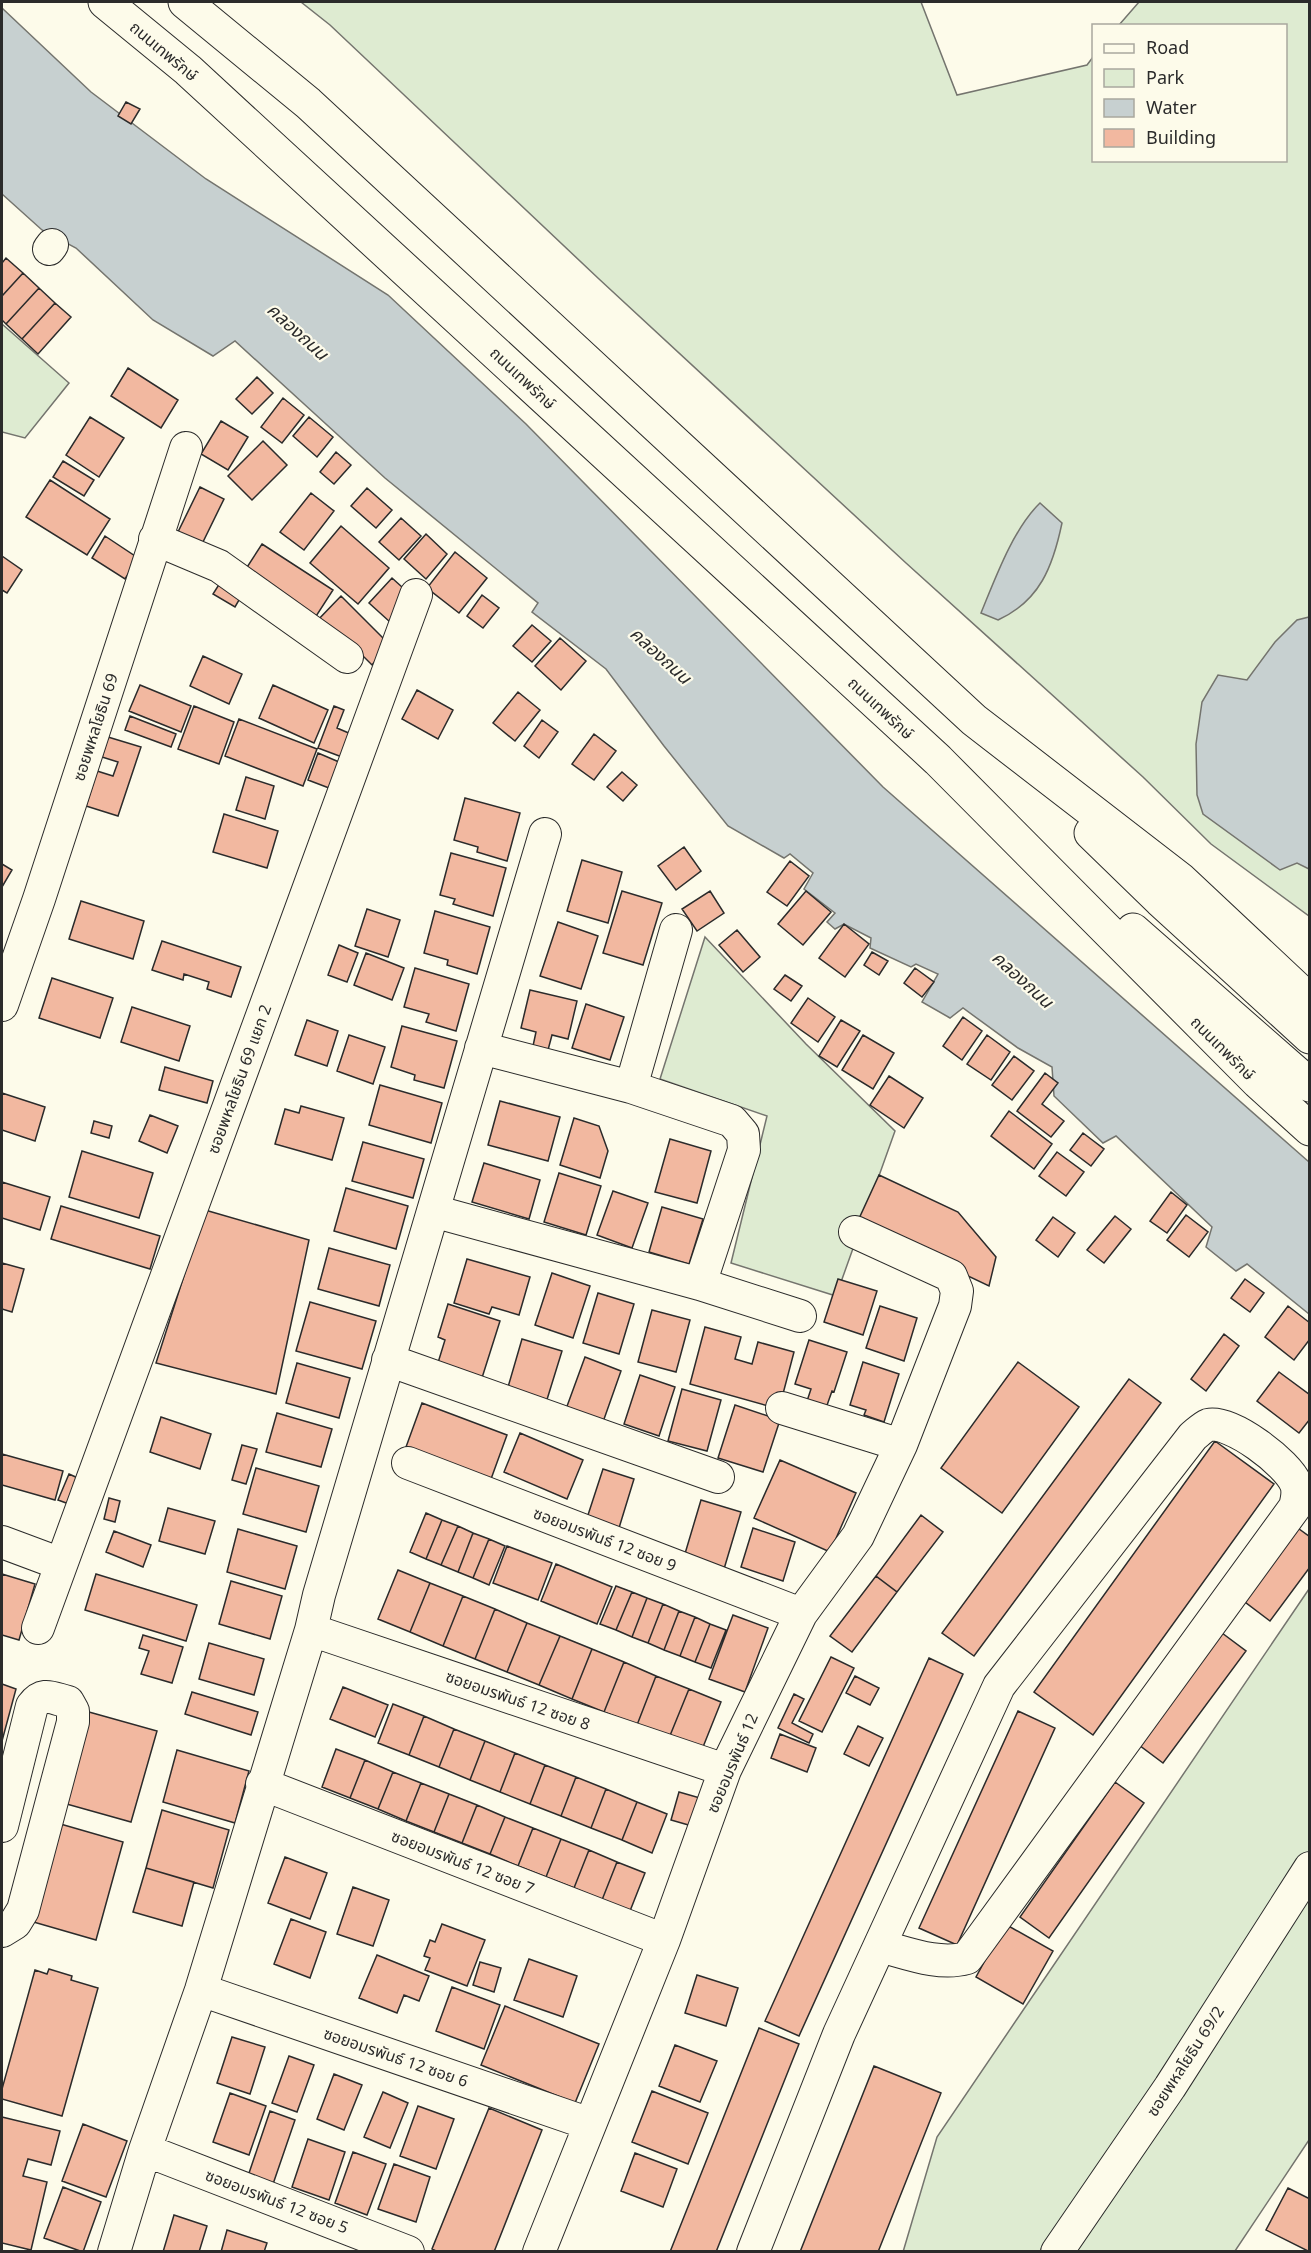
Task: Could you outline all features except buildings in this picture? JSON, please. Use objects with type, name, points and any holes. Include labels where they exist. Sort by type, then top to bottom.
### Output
[{"type":"main road","name":"ถนนเทพรักษ์","points":[[105,2],[188,70],[938,760],[1310,1085]]},
{"type":"main road","points":[[184,2],[308,103],[975,720],[1160,900],[1310,1037]]},
{"type":"main road","points":[[975,720],[1180,879],[1310,1001]]},
{"type":"main road","name":"ถนนเทพรักษ์","points":[[938,760],[1233,1057],[1310,1129]]},
{"type":"street","name":"ซอยพหลโยธิน 69","points":[[2,1005],[39,899],[186,448]]},
{"type":"street","points":[[155,539],[219,566],[347,657]]},
{"type":"street","name":"ซอยพหลโยธิน 69 แยก 2","points":[[38,1628],[417,595]]},
{"type":"street","points":[[114,2252],[145,2151],[201,1990],[262,1784],[312,1630],[319,1595],[545,834]]},
{"type":"street","points":[[631,1086],[676,930]]},
{"type":"street","points":[[482,1048],[631,1086],[732,1121],[743,1134],[744,1150],[700,1284]]},
{"type":"street","points":[[433,1211],[700,1284],[800,1316]]},
{"type":"street","name":"ซอยอมรพันธ์ 12","points":[[539,2252],[664,1940],[725,1770],[801,1614],[858,1536],[901,1445],[955,1306],[957,1291],[951,1276],[855,1232]]},
{"type":"street","points":[[388,1360],[718,1477]]},
{"type":"street","points":[[782,1408],[901,1445]]},
{"type":"street","points":[[753,2252],[840,2034],[880,1946],[999,1686],[1193,1436],[1207,1425],[1224,1425],[1258,1444],[1295,1482],[1298,1495],[1295,1507],[967,1958],[954,1962],[939,1960],[880,1946]]},
{"type":"street","name":"ซอยอมรพันธ์ 12 ซอย 9","points":[[408,1463],[801,1614]]},
{"type":"street","points":[[2,1542],[61,1564]]},
{"type":"street","name":"ซอยอมรพันธ์ 12 ซอย 8","points":[[312,1630],[725,1770]]},
{"type":"street","points":[[2,1826],[32,1706],[38,1698],[46,1696],[68,1702],[73,1711],[73,1722],[23,1910],[15,1923],[2,1931]]},
{"type":"street","name":"ซอยอมรพันธ์ 12 ซอย 7","points":[[262,1784],[664,1940]]},
{"type":"street","name":"ซอยพหลโยธิน 69/2","points":[[1057,2252],[1170,2087],[1310,1868]]},
{"type":"street","name":"ซอยอมรพันธ์ 12 ซอย 6","points":[[201,1990],[590,2124]]},
{"type":"street","name":"ซอยอมรพันธ์ 12 ซอย 5","points":[[145,2151],[408,2252]]},
{"type":"green space","points":[[301,2],[921,2],[957,95],[1087,65],[1092,58],[1092,162],[1287,162],[1287,24],[1120,24],[1139,2],[1309,2],[1309,916],[1211,844],[1143,777],[906,563],[599,279],[330,25]]},
{"type":"green space","points":[[2,324],[69,383],[25,438],[2,432]]},
{"type":"green space","points":[[705,937],[806,1044],[895,1131],[836,1296],[731,1263],[767,1116],[660,1079]]},
{"type":"green space","points":[[1309,1589],[1309,2140],[1235,2251],[903,2252],[937,2137]]},
{"type":"water","name":"คลองถนน","points":[[2,8],[91,92],[206,179],[388,295],[526,424],[883,787],[1309,1162],[1309,1314],[1247,1264],[1236,1271],[1206,1247],[1212,1227],[1116,1136],[1103,1143],[1054,1096],[1052,1067],[1018,1048],[963,1008],[950,1018],[922,1002],[938,974],[916,964],[911,967],[870,948],[871,938],[844,924],[835,929],[827,922],[835,913],[804,889],[813,873],[790,854],[784,858],[728,826],[606,669],[532,612],[538,603],[385,478],[235,341],[213,356],[153,320],[76,248],[42,230],[2,194]]},
{"type":"water","points":[[1040,503],[1062,523],[1049,568],[1034,592],[1012,612],[998,620],[981,613],[1013,540]]},
{"type":"water","points":[[1309,617],[1309,869],[1297,863],[1280,870],[1203,814],[1197,795],[1196,744],[1202,702],[1218,675],[1247,680],[1275,642],[1297,620]]}]
